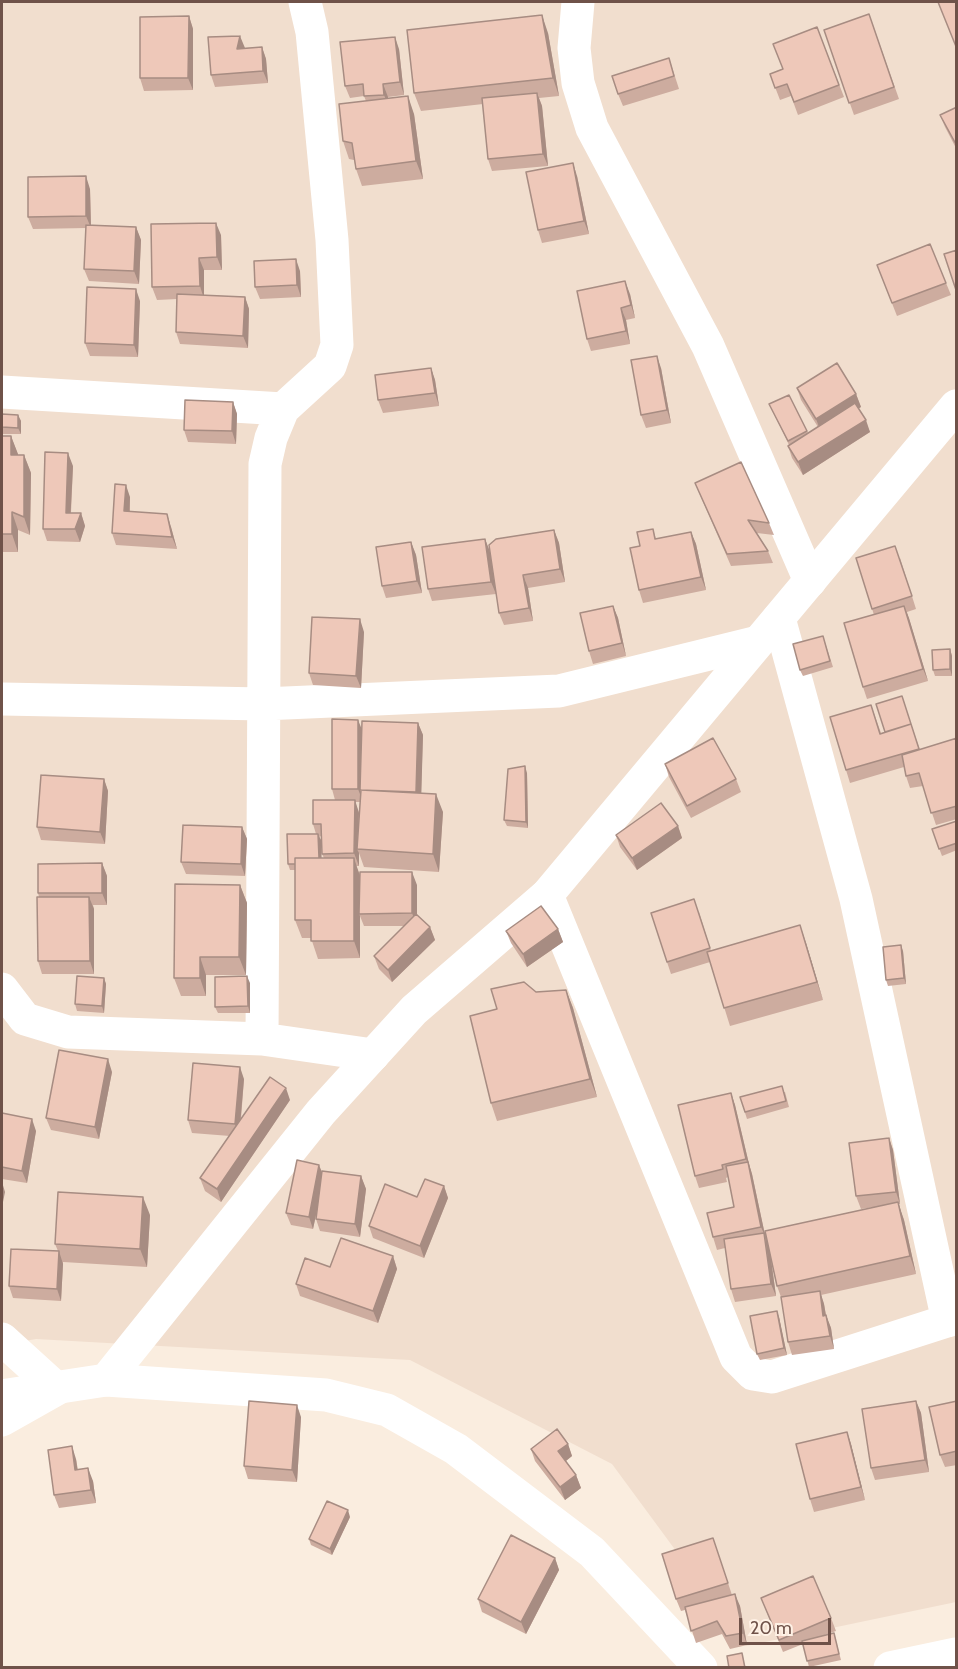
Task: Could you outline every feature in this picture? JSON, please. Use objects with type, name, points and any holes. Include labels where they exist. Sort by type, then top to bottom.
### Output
[{"type":"street","points":[[262,1039],[265,464],[271,438],[283,409],[330,366],[337,345],[331,228],[312,32],[304,2]]},
{"type":"street","points":[[578,2],[574,48],[577,71],[592,128],[708,346],[810,580]]},
{"type":"street","points":[[2,392],[283,409]]},
{"type":"street","points":[[106,1380],[321,1112],[414,1010],[547,895],[957,406]]},
{"type":"street","points":[[2,699],[263,704],[559,691],[769,630]]},
{"type":"street","points":[[547,895],[736,1357],[753,1374],[772,1377],[952,1319],[856,899],[769,630]]},
{"type":"street","points":[[2,989],[25,1019],[68,1032],[262,1039],[373,1055]]},
{"type":"street","points":[[2,1339],[57,1389]]},
{"type":"street","points":[[2,1396],[106,1380],[326,1395],[387,1410],[456,1449],[592,1552],[702,1668]]},
{"type":"street","points":[[2,1420],[57,1389]]},
{"type":"street","points":[[890,1668],[957,1654]]},
{"type":"shaded area","points":[[2,2],[956,2],[956,1602],[746,1646],[612,1464],[410,1360],[36,1339],[2,1345]]},
{"type":"building","points":[[938,2],[957,2],[957,49]]},
{"type":"building","points":[[869,14],[894,87],[849,103],[824,30]]},
{"type":"building","points":[[542,15],[553,78],[414,93],[407,30]]},
{"type":"building","points":[[189,16],[188,78],[140,78],[140,17]]},
{"type":"building","points":[[817,27],[839,85],[794,102],[787,84],[775,88],[770,74],[783,69],[773,44]]},
{"type":"building","points":[[240,36],[237,49],[262,47],[263,71],[211,75],[208,37]]},
{"type":"building","points":[[395,37],[400,82],[383,84],[384,95],[364,96],[363,84],[345,86],[340,42]]},
{"type":"building","points":[[669,58],[674,76],[618,94],[612,76]]},
{"type":"building","points":[[537,93],[543,154],[488,159],[482,98]]},
{"type":"building","points":[[408,96],[416,161],[356,169],[352,143],[343,141],[339,104]]},
{"type":"building","points":[[957,107],[957,146],[940,115]]},
{"type":"building","points":[[573,163],[584,221],[538,230],[526,172]]},
{"type":"building","points":[[86,176],[86,216],[28,217],[28,177]]},
{"type":"building","points":[[216,223],[217,257],[199,258],[200,286],[152,287],[151,224]]},
{"type":"building","points":[[86,225],[136,227],[134,271],[84,269]]},
{"type":"building","points":[[930,244],[946,283],[892,303],[877,265]]},
{"type":"building","points":[[957,250],[957,293],[944,254]]},
{"type":"building","points":[[296,259],[297,285],[255,287],[254,261]]},
{"type":"building","points":[[625,281],[631,305],[621,308],[626,331],[587,339],[577,291]]},
{"type":"building","points":[[87,287],[136,289],[134,345],[85,343]]},
{"type":"building","points":[[177,294],[245,297],[243,336],[176,332]]},
{"type":"building","points":[[657,356],[667,410],[641,415],[631,360]]},
{"type":"building","points":[[837,363],[856,394],[816,419],[797,388]]},
{"type":"building","points":[[431,368],[435,393],[378,400],[375,375]]},
{"type":"building","points":[[789,395],[807,431],[788,441],[769,404]]},
{"type":"building","points":[[185,400],[233,402],[232,431],[184,430]]},
{"type":"building","points":[[855,403],[866,420],[798,462],[788,446]]},
{"type":"building","points":[[2,414],[18,415],[18,428],[2,427]]},
{"type":"building","points":[[2,436],[11,436],[11,455],[24,455],[24,517],[12,512],[12,534],[2,534]]},
{"type":"building","points":[[45,452],[68,453],[66,513],[81,513],[75,529],[43,529]]},
{"type":"building","points":[[741,462],[769,523],[748,520],[768,551],[727,554],[695,483]]},
{"type":"building","points":[[115,484],[126,485],[124,511],[167,514],[172,537],[112,533]]},
{"type":"building","points":[[653,529],[655,539],[691,532],[701,577],[639,590],[630,548],[640,546],[637,532]]},
{"type":"building","points":[[554,530],[560,569],[523,575],[529,608],[499,613],[489,545],[496,539]]},
{"type":"building","points":[[485,539],[491,582],[428,589],[422,547]]},
{"type":"building","points":[[411,542],[417,581],[382,586],[376,547]]},
{"type":"building","points":[[895,546],[912,596],[872,609],[856,558]]},
{"type":"building","points":[[613,606],[622,643],[589,651],[580,613]]},
{"type":"building","points":[[904,606],[923,669],[863,687],[844,623]]},
{"type":"building","points":[[312,617],[360,619],[356,676],[309,673]]},
{"type":"building","points":[[823,636],[830,661],[800,670],[793,644]]},
{"type":"building","points":[[950,649],[950,669],[933,670],[932,650]]},
{"type":"building","points":[[902,696],[911,724],[885,732],[876,704]]},
{"type":"building","points":[[871,705],[880,734],[911,724],[919,749],[846,770],[830,717]]},
{"type":"building","points":[[332,719],[358,720],[358,789],[332,789]]},
{"type":"building","points":[[362,721],[418,723],[416,792],[360,790]]},
{"type":"building","points":[[713,738],[736,779],[687,806],[665,764]]},
{"type":"building","points":[[957,738],[957,806],[931,813],[919,773],[906,776],[902,755]]},
{"type":"building","points":[[525,766],[526,822],[504,820],[508,769]]},
{"type":"building","points":[[41,775],[104,779],[100,832],[37,827]]},
{"type":"building","points":[[361,790],[436,794],[433,854],[357,849]]},
{"type":"building","points":[[313,800],[355,800],[354,853],[322,854],[321,824],[313,824]]},
{"type":"building","points":[[661,803],[678,826],[632,858],[616,835]]},
{"type":"building","points":[[957,821],[957,843],[939,849],[932,829]]},
{"type":"building","points":[[183,825],[242,827],[241,864],[181,862]]},
{"type":"building","points":[[287,834],[318,834],[319,858],[295,858],[295,864],[288,864]]},
{"type":"building","points":[[295,858],[354,858],[354,941],[311,941],[311,920],[295,920]]},
{"type":"building","points":[[102,863],[102,893],[38,893],[38,864]]},
{"type":"building","points":[[360,872],[412,872],[412,913],[359,914]]},
{"type":"building","points":[[175,884],[240,885],[239,957],[200,957],[200,978],[174,978]]},
{"type":"building","points":[[37,897],[89,897],[90,961],[38,961]]},
{"type":"building","points":[[694,899],[710,948],[667,962],[651,913]]},
{"type":"building","points":[[541,906],[558,929],[523,954],[506,931]]},
{"type":"building","points":[[416,914],[430,927],[388,970],[374,956]]},
{"type":"building","points":[[800,925],[817,982],[724,1008],[707,952]]},
{"type":"building","points":[[901,945],[904,978],[886,980],[883,947]]},
{"type":"building","points":[[77,976],[104,978],[102,1006],[75,1004]]},
{"type":"building","points":[[247,976],[248,1006],[215,1007],[215,977]]},
{"type":"building","points":[[524,982],[536,992],[566,990],[590,1079],[491,1103],[470,1016],[497,1009],[491,989]]},
{"type":"building","points":[[59,1050],[108,1059],[95,1127],[46,1118]]},
{"type":"building","points":[[193,1063],[240,1067],[235,1124],[188,1120]]},
{"type":"building","points":[[270,1077],[286,1088],[217,1189],[200,1178]]},
{"type":"building","points":[[782,1086],[786,1101],[745,1112],[740,1097]]},
{"type":"building","points":[[731,1093],[746,1159],[722,1165],[723,1169],[695,1176],[678,1105]]},
{"type":"building","points":[[2,1113],[32,1119],[22,1171],[2,1167]]},
{"type":"building","points":[[889,1138],[896,1192],[856,1196],[849,1143]]},
{"type":"building","points":[[297,1160],[319,1165],[309,1217],[286,1213]]},
{"type":"building","points":[[748,1162],[761,1227],[713,1237],[707,1213],[734,1207],[726,1166]]},
{"type":"building","points":[[322,1171],[361,1176],[355,1224],[316,1219]]},
{"type":"building","points":[[425,1179],[444,1186],[420,1246],[369,1226],[385,1184],[417,1197]]},
{"type":"building","points":[[58,1192],[143,1197],[140,1249],[55,1244]]},
{"type":"building","points":[[898,1202],[910,1256],[777,1286],[765,1231]]},
{"type":"building","points":[[764,1233],[771,1284],[731,1289],[724,1239]]},
{"type":"building","points":[[341,1238],[393,1256],[373,1311],[296,1284],[305,1258],[330,1267]]},
{"type":"building","points":[[11,1249],[59,1251],[57,1289],[9,1286]]},
{"type":"building","points":[[820,1291],[823,1316],[826,1315],[830,1336],[788,1342],[781,1297]]},
{"type":"building","points":[[777,1311],[784,1348],[757,1354],[750,1316]]},
{"type":"building","points":[[249,1401],[297,1405],[292,1470],[244,1466]]},
{"type":"building","points":[[916,1401],[925,1460],[871,1468],[862,1409]]},
{"type":"building","points":[[957,1401],[957,1451],[940,1455],[929,1407]]},
{"type":"building","points":[[557,1429],[568,1444],[558,1451],[576,1475],[560,1487],[531,1449]]},
{"type":"building","points":[[847,1432],[861,1487],[810,1499],[796,1444]]},
{"type":"building","points":[[72,1446],[75,1470],[88,1468],[91,1490],[54,1495],[48,1450]]},
{"type":"building","points":[[327,1501],[348,1510],[330,1549],[309,1539]]},
{"type":"building","points":[[511,1535],[555,1558],[521,1622],[478,1599]]},
{"type":"building","points":[[713,1538],[728,1583],[676,1599],[662,1554]]},
{"type":"building","points":[[813,1576],[831,1618],[779,1640],[761,1598]]},
{"type":"building","points":[[735,1594],[743,1633],[726,1636],[717,1621],[691,1631],[685,1607]]},
{"type":"building","points":[[834,1633],[839,1654],[807,1661],[802,1641]]},
{"type":"building","points":[[742,1653],[745,1668],[729,1668],[727,1656]]}]
